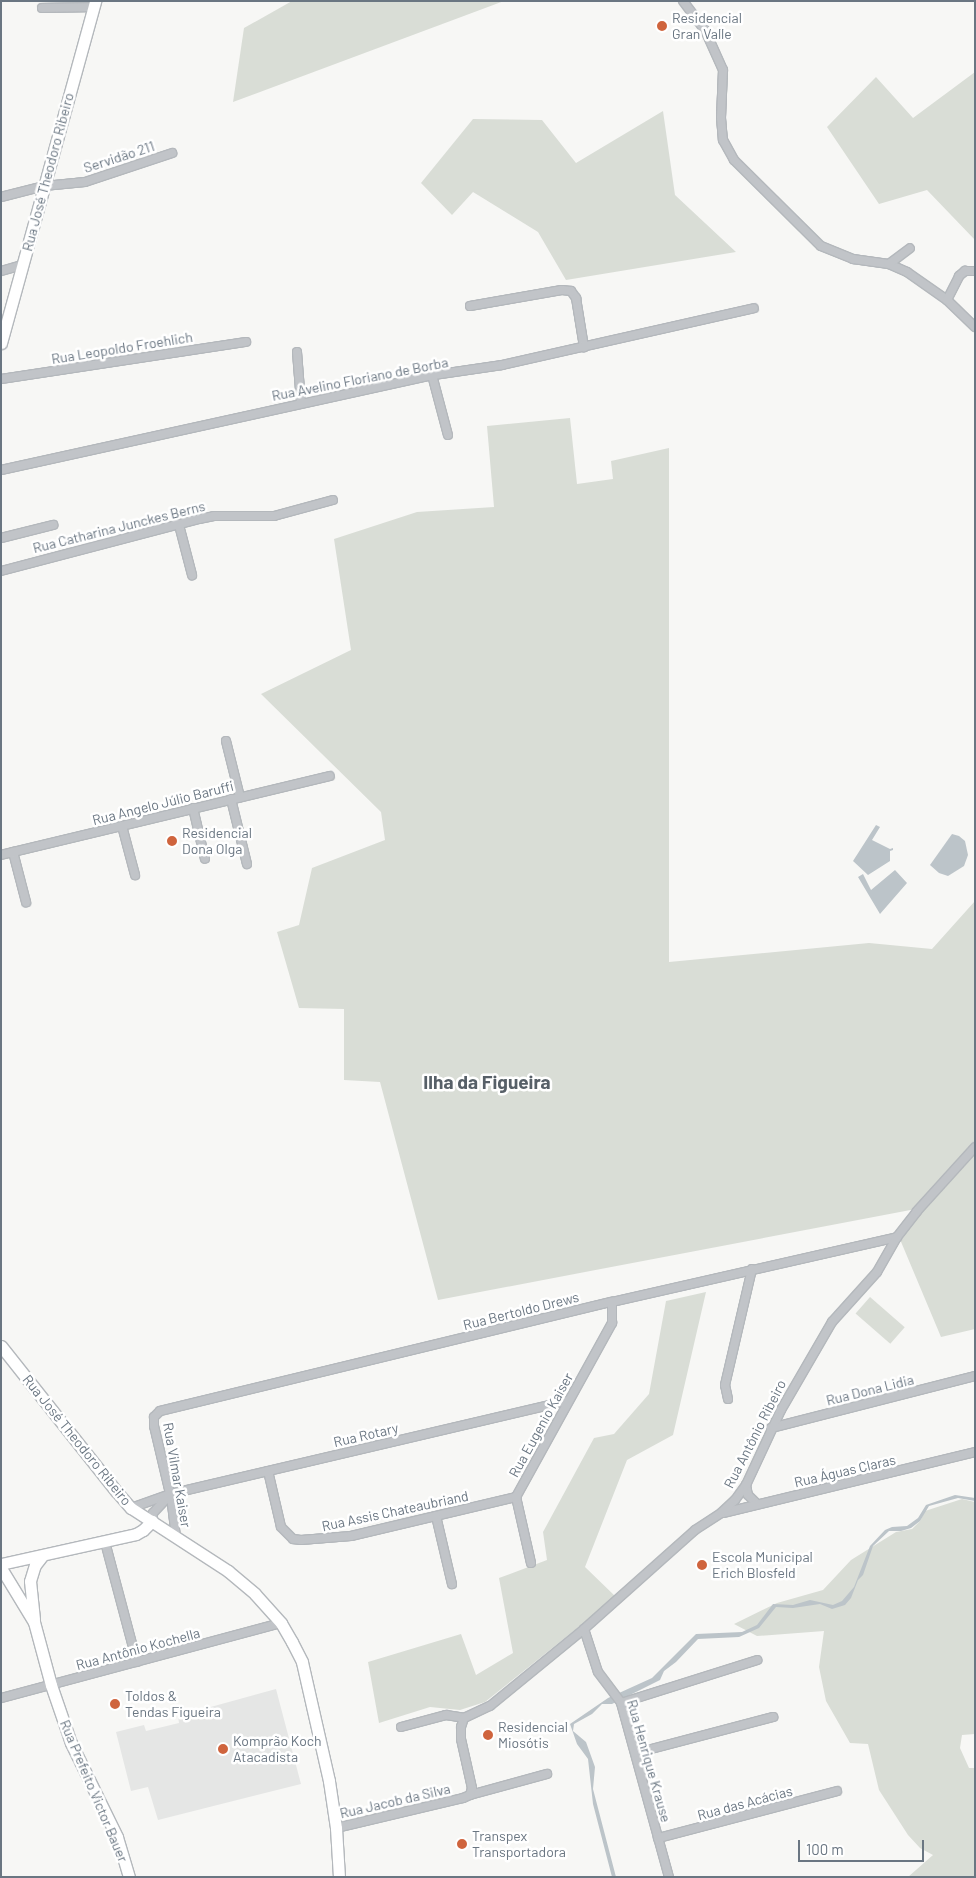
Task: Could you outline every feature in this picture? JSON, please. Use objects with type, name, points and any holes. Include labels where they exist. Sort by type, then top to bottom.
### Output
[{"type":"main road","name":"Rua José Theodoro Ribeiro","points":[[1,342],[94,4]]},
{"type":"main road","name":"Rua José Theodoro Ribeiro","points":[[1,1346],[131,1508],[228,1570],[255,1594],[281,1624],[302,1662],[329,1781],[336,1828],[339,1877]]},
{"type":"main road","points":[[1,1564],[136,1534],[144,1530],[152,1521]]},
{"type":"main road","points":[[34,1622],[30,1581],[42,1556]]},
{"type":"main road","name":"Rua Prefeito Victor Bauer","points":[[1,1568],[6,1583],[34,1622],[51,1685],[70,1743],[117,1837],[129,1877]]},
{"type":"street","points":[[683,1],[706,30],[723,70],[720,118],[723,140],[734,160],[821,246],[854,259],[889,264],[907,272],[947,300],[974,325]]},
{"type":"street","points":[[42,8],[94,4]]},
{"type":"street","name":"Servidão 211","points":[[1,197],[44,186],[85,182],[172,153]]},
{"type":"street","points":[[889,264],[910,248]]},
{"type":"street","points":[[1,271],[22,265]]},
{"type":"street","points":[[947,300],[959,276],[965,271],[975,270]]},
{"type":"street","points":[[470,306],[562,290],[571,291],[576,298],[584,347]]},
{"type":"street","name":"Rua Avelino Floriano de Borba","points":[[1,470],[432,375],[484,368],[584,347],[754,308]]},
{"type":"street","name":"Rua Leopoldo Froehlich","points":[[1,379],[246,342]]},
{"type":"street","points":[[297,352],[301,404]]},
{"type":"street","points":[[432,375],[448,435]]},
{"type":"street","name":"Rua Catharina Junckes Berns","points":[[1,571],[214,516],[274,516],[333,500]]},
{"type":"street","points":[[179,524],[192,574]]},
{"type":"street","points":[[1,538],[54,525]]},
{"type":"street","points":[[226,741],[240,797]]},
{"type":"street","name":"Rua Angelo Júlio Baruffi","points":[[1,855],[330,776]]},
{"type":"street","points":[[231,799],[246,864]]},
{"type":"street","points":[[192,808],[205,859]]},
{"type":"street","points":[[122,826],[134,875]]},
{"type":"street","points":[[13,852],[26,902]]},
{"type":"street","name":"Rua Antônio Ribeiro","points":[[401,1727],[446,1714],[464,1718],[490,1706],[584,1630],[695,1530],[721,1513],[735,1500],[746,1485],[772,1428],[804,1367],[832,1322],[877,1272],[897,1237],[975,1147]]},
{"type":"street","name":"Rua Bertoldo Drews","points":[[154,1417],[160,1411],[612,1302],[897,1237]]},
{"type":"street","points":[[728,1399],[725,1386],[752,1270]]},
{"type":"street","name":"Rua Eugenio Kaiser","points":[[531,1564],[516,1497],[612,1323],[612,1302]]},
{"type":"street","name":"Rua Dona Lidia","points":[[772,1428],[975,1376]]},
{"type":"street","name":"Rua Rotary","points":[[131,1508],[170,1494],[568,1401]]},
{"type":"street","name":"Rua Vilmar Kaiser","points":[[154,1417],[170,1494],[176,1537]]},
{"type":"street","name":"Rua Águas Claras","points":[[721,1513],[975,1452]]},
{"type":"street","name":"Rua Assis Chateaubriand","points":[[268,1471],[281,1527],[294,1539],[311,1541],[337,1538],[516,1497]]},
{"type":"street","points":[[746,1485],[748,1495],[757,1504]]},
{"type":"street","points":[[152,1521],[153,1513],[170,1494]]},
{"type":"street","points":[[436,1516],[452,1584]]},
{"type":"street","points":[[105,1542],[137,1662]]},
{"type":"street","name":"Rua Antônio Kochella","points":[[1,1698],[281,1624]]},
{"type":"street","name":"Rua Henrique Krause","points":[[584,1630],[598,1672],[620,1703],[636,1753],[669,1877]]},
{"type":"street","points":[[620,1703],[757,1660]]},
{"type":"street","points":[[636,1753],[773,1717]]},
{"type":"street","name":"Rua Jacob da Silva","points":[[336,1828],[470,1795],[472,1788],[461,1739],[461,1727],[464,1718]]},
{"type":"street","points":[[470,1795],[547,1774]]},
{"type":"street","name":"Rua das Acácias","points":[[658,1838],[837,1791]]},
{"type":"shaded area","points":[[292,1],[504,1],[233,102],[244,28]]},
{"type":"shaded area","points":[[975,72],[975,240],[927,190],[879,204],[827,127],[876,77],[913,118]]},
{"type":"shaded area","points":[[663,111],[675,195],[736,252],[566,280],[538,232],[473,192],[452,215],[421,183],[473,119],[542,120],[576,163]]},
{"type":"shaded area","points":[[570,418],[577,484],[613,479],[611,461],[669,448],[669,962],[869,943],[932,949],[975,901],[975,1329],[941,1337],[899,1237],[921,1208],[438,1300],[380,1082],[344,1080],[344,1009],[299,1008],[277,932],[299,925],[312,868],[385,840],[381,812],[261,694],[351,650],[334,539],[417,512],[494,507],[487,426]]},
{"type":"shaded area","points":[[876,825],[880,827],[872,840],[890,849],[893,848],[893,850],[890,851],[890,861],[868,875],[853,861]]},
{"type":"shaded area","points":[[952,834],[959,836],[965,841],[968,855],[964,866],[948,876],[939,873],[930,865]]},
{"type":"shaded area","points":[[895,870],[907,883],[880,914],[858,877],[863,874],[871,890]]},
{"type":"shaded area","points":[[706,1292],[673,1435],[627,1460],[585,1567],[616,1597],[485,1702],[460,1710],[430,1707],[379,1723],[368,1662],[461,1634],[476,1675],[513,1653],[499,1578],[547,1560],[543,1532],[594,1438],[614,1434],[649,1394],[666,1301]]},
{"type":"shaded area","points":[[870,1297],[905,1327],[890,1344],[856,1314]]},
{"type":"shaded area","points":[[955,1495],[975,1498],[975,1501],[958,1498],[929,1506],[920,1521],[911,1528],[901,1531],[889,1531],[873,1546],[863,1575],[858,1580],[851,1598],[845,1605],[832,1609],[820,1604],[793,1608],[776,1607],[759,1628],[739,1637],[698,1639],[676,1662],[664,1671],[660,1680],[612,1704],[602,1704],[592,1714],[574,1724],[573,1731],[586,1742],[595,1767],[593,1789],[616,1877],[612,1877],[593,1804],[588,1759],[577,1744],[570,1724],[608,1698],[652,1678],[696,1634],[742,1632],[757,1625],[773,1604],[793,1605],[810,1600],[833,1605],[842,1601],[854,1587],[870,1546],[885,1530],[892,1527],[907,1526],[918,1518],[926,1505]]},
{"type":"shaded area","points":[[962,1499],[975,1502],[975,1734],[962,1735],[960,1748],[969,1768],[975,1768],[975,1877],[908,1877],[933,1855],[920,1848],[908,1835],[879,1790],[868,1744],[850,1743],[826,1701],[819,1667],[824,1631],[757,1636],[734,1624],[777,1603],[823,1590],[851,1560],[896,1532],[912,1529],[920,1521],[925,1511]]},
{"type":"shaded area","points":[[276,1689],[301,1784],[158,1820],[148,1787],[131,1791],[116,1732],[144,1725],[146,1731],[179,1723],[178,1716]]},
{"type":"place","name":"Residencial Gran Valle","points":[[662,26]]},
{"type":"place","name":"Residencial Dona Olga","points":[[172,841]]},
{"type":"place","name":"Escola Municipal Erich Blosfeld","points":[[702,1565]]},
{"type":"place","name":"Toldos & Tendas Figueira","points":[[115,1704]]},
{"type":"place","name":"Residencial Miosótis","points":[[488,1735]]},
{"type":"place","name":"Komprão Koch Atacadista","points":[[223,1749]]},
{"type":"place","name":"Transpex Transportadora","points":[[462,1844]]},
{"type":"district","name":"Ilha da Figueira","points":[[487,1082]]}]
